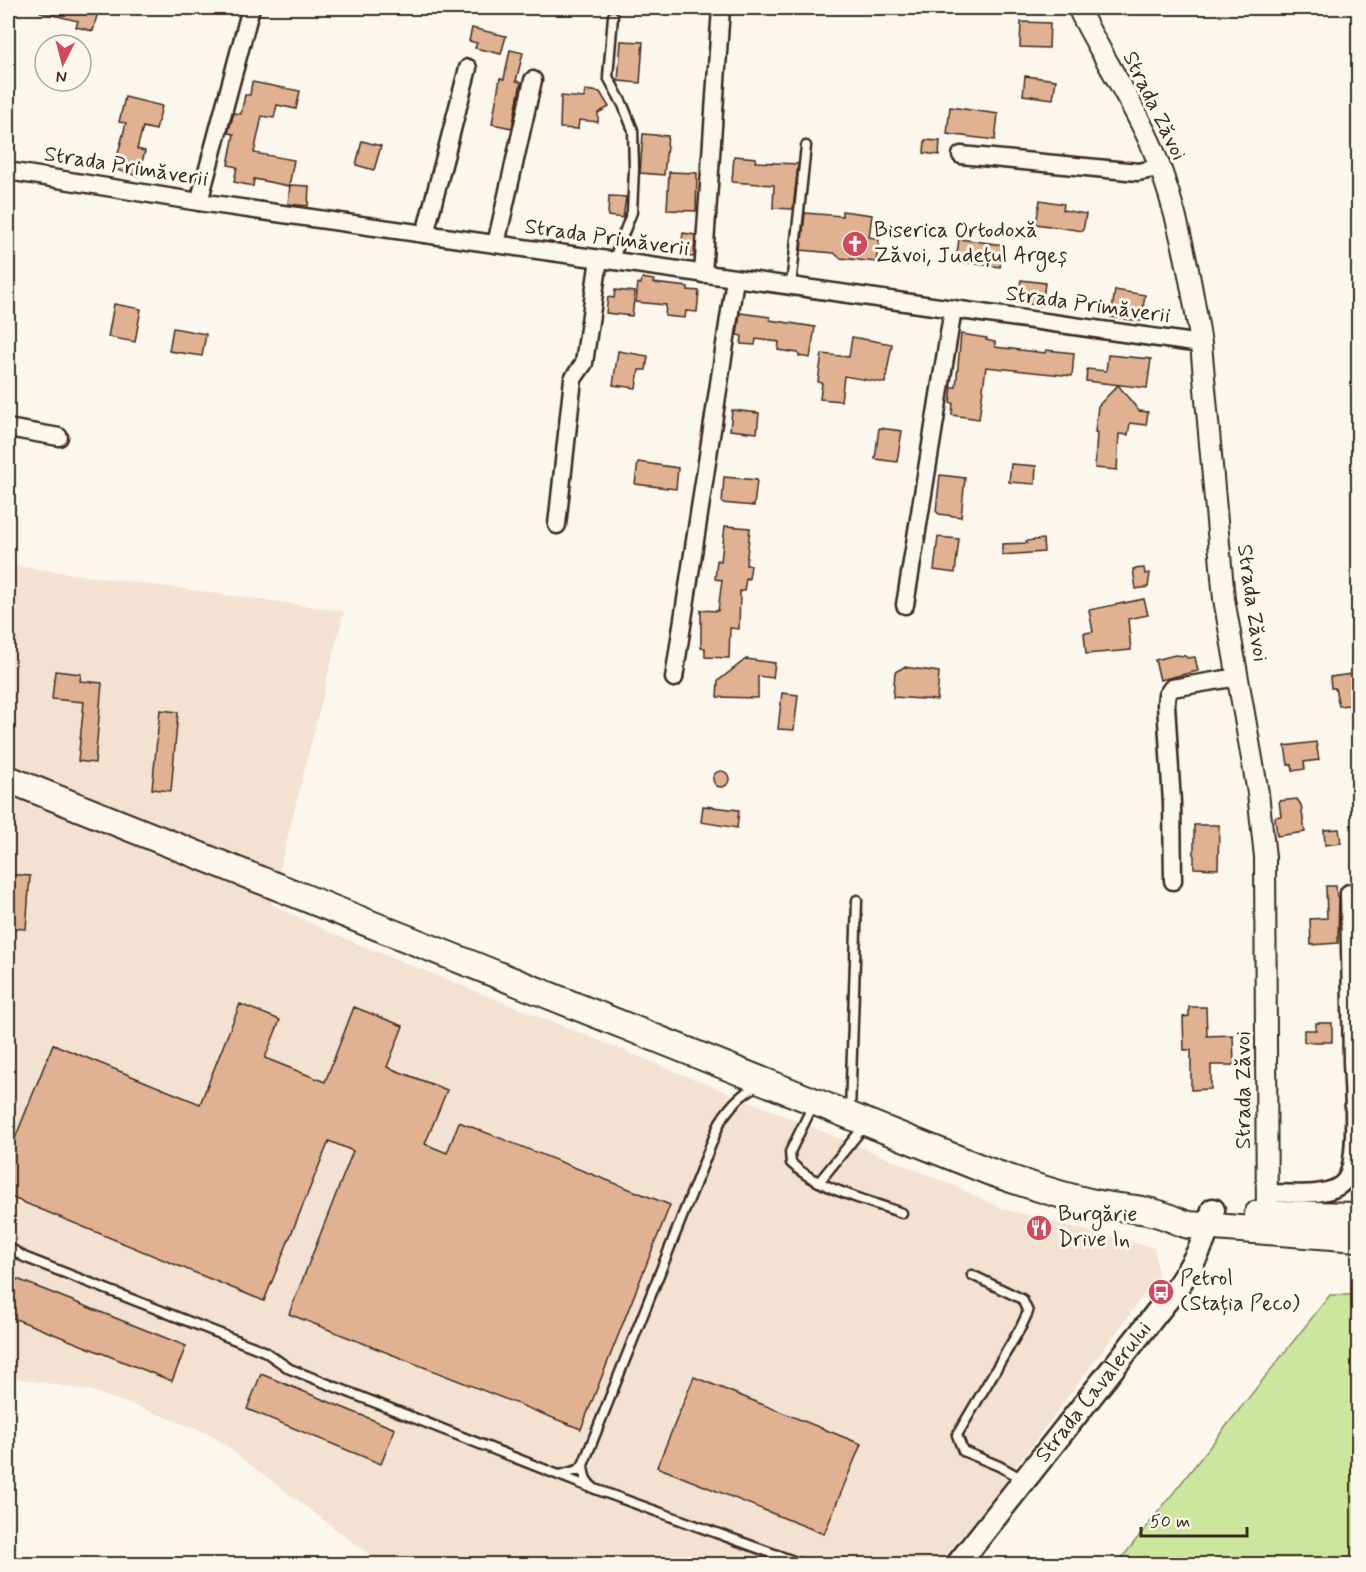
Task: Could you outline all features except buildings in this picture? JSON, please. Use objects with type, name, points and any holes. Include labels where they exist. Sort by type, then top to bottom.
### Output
[{"type":"main road","points":[[8,779],[766,1083],[1031,1186],[1101,1204],[1159,1214],[1189,1225],[1211,1218],[1268,1212],[1323,1225],[1359,1238]]},
{"type":"main road","points":[[1323,1225],[1359,1216]]},
{"type":"main road","name":"Strada Cavalerului","points":[[958,1564],[1178,1286],[1196,1259],[1211,1218]]},
{"type":"street","points":[[199,202],[251,8]]},
{"type":"street","points":[[703,274],[721,8]]},
{"type":"street","name":"Strada Zăvoi","points":[[1078,8],[1152,148],[1169,196],[1185,258],[1201,344],[1224,599],[1258,793],[1265,857],[1268,1212]]},
{"type":"street","points":[[425,234],[468,68]]},
{"type":"street","points":[[496,244],[533,80]]},
{"type":"street","points":[[961,155],[1138,172],[1159,168]]},
{"type":"street","name":"Strada Primăverii","points":[[8,171],[199,202],[1201,344]]},
{"type":"street","points":[[557,525],[573,379],[584,363],[606,260]]},
{"type":"street","points":[[674,678],[735,279]]},
{"type":"street","points":[[905,605],[953,309]]},
{"type":"street","points":[[8,428],[59,437]]},
{"type":"street","points":[[1173,881],[1167,695],[1172,687],[1238,677]]},
{"type":"street","points":[[1268,1212],[1336,1188],[1346,1181],[1351,1167],[1353,1100],[1349,893]]},
{"type":"lane","points":[[606,260],[632,212],[634,169],[633,130],[608,77],[613,16]]},
{"type":"lane","points":[[791,286],[806,146]]},
{"type":"lane","points":[[819,1182],[858,1119],[857,900]]},
{"type":"lane","points":[[560,1475],[578,1470],[583,1465],[720,1122],[729,1107],[741,1096],[752,1088],[766,1083]]},
{"type":"lane","points":[[814,1102],[790,1152],[790,1163],[801,1173],[819,1182],[902,1213]]},
{"type":"lane","points":[[8,1247],[24,1257],[264,1351],[290,1369],[595,1489],[802,1564]]},
{"type":"lane","points":[[972,1275],[1022,1299],[1028,1312],[957,1435],[963,1451],[1026,1480]]},
{"type":"lane","points":[[583,1465],[586,1482],[595,1489]]},
{"type":"shaded area","points":[[8,565],[344,611],[271,904],[336,935],[759,1105],[955,1186],[1003,1209],[1155,1248],[1158,1276],[997,1492],[939,1564],[382,1564],[211,1435],[92,1391],[8,1377]]},
{"type":"green space","points":[[1330,1295],[1358,1295],[1358,1564],[1117,1564]]},
{"type":"place","name":"Biserica Ortodoxă Zăvoi, Județul Argeș","points":[[855,244]]},
{"type":"place","name":"Burgărie Drive In","points":[[1039,1228]]},
{"type":"place","name":"Petrol (Stația Peco)","points":[[1161,1292]]}]
